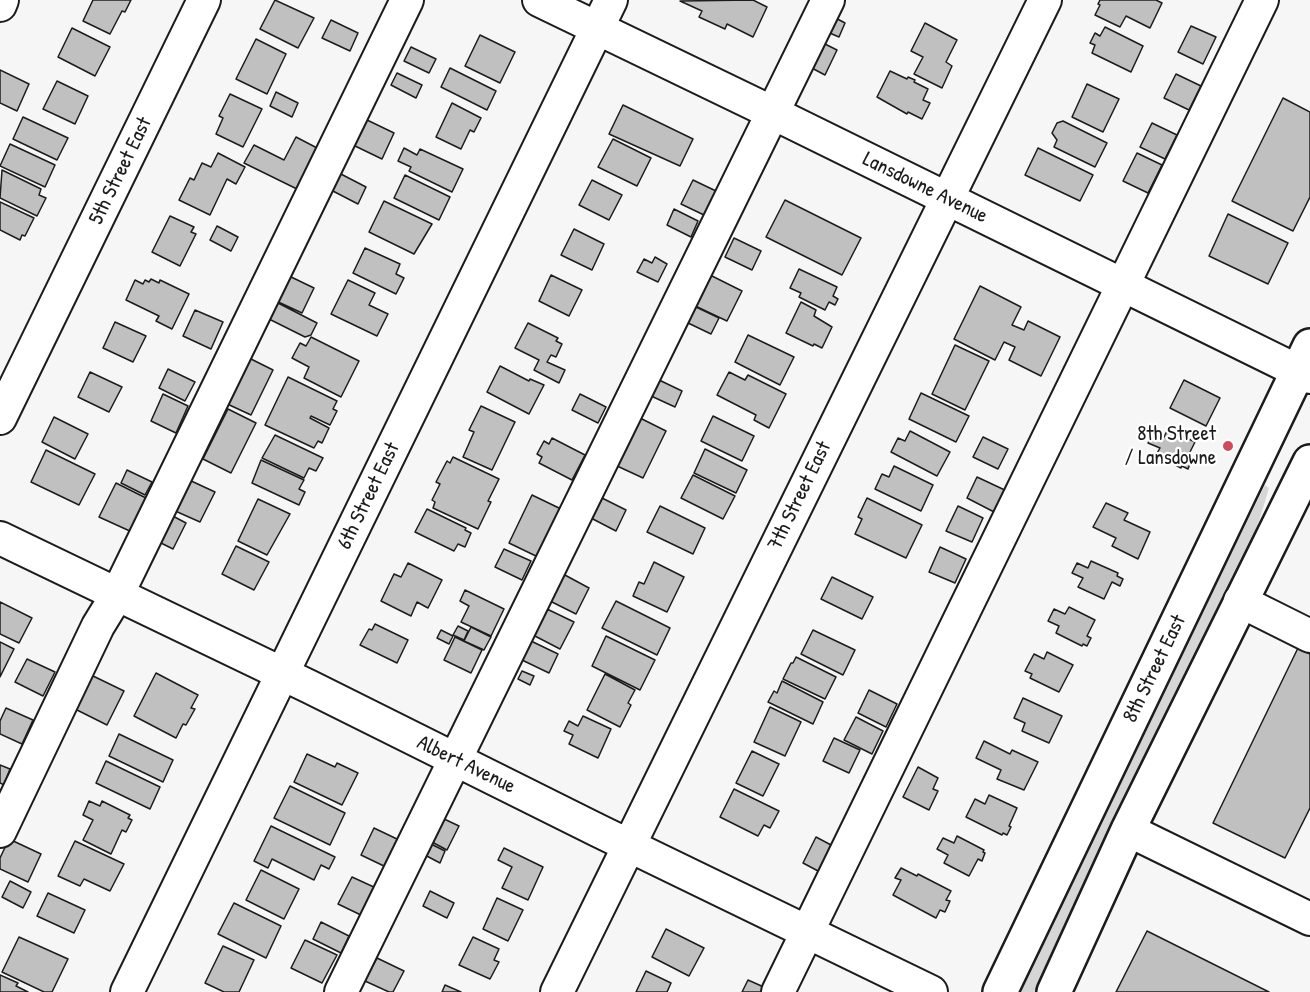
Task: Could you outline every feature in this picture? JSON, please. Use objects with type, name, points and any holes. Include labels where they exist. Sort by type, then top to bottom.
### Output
[{"type":"main road","name":"8th Street East","points":[[1000,992],[1306,365]]},
{"type":"main road","points":[[1054,992],[1128,830],[1310,462]]},
{"type":"street","points":[[0,5],[2,0]]},
{"type":"street","name":"5th Street East","points":[[0,418],[204,0]]},
{"type":"street","points":[[0,831],[98,626],[117,595],[407,0]]},
{"type":"street","name":"Lansdowne Avenue","points":[[539,0],[1123,285],[1306,365]]},
{"type":"street","name":"6th Street East","points":[[127,992],[611,0]]},
{"type":"street","points":[[341,992],[828,0]]},
{"type":"street","name":"7th Street East","points":[[557,992],[1045,0]]},
{"type":"street","points":[[778,992],[1262,0]]},
{"type":"street","name":"Albert Avenue","points":[[0,538],[931,992]]},
{"type":"street","points":[[1240,602],[1310,636]]},
{"type":"street","points":[[1128,830],[1310,919]]},
{"type":"shaded area","points":[[1265,485],[1269,488],[1252,544],[1035,992],[1017,992]]},
{"type":"building","points":[[93,0],[131,0],[125,12],[122,11],[110,34],[83,21]]},
{"type":"building","points":[[275,0],[314,18],[298,48],[260,29]]},
{"type":"building","points":[[753,0],[767,7],[753,37],[727,24],[725,29],[699,17],[702,11],[680,1]]},
{"type":"building","points":[[1100,0],[1156,0],[1162,3],[1150,28],[1126,16],[1120,27],[1095,15]]},
{"type":"building","points":[[832,16],[845,23],[839,37],[825,31]]},
{"type":"building","points":[[331,20],[358,33],[350,51],[322,38]]},
{"type":"building","points":[[925,23],[957,40],[946,62],[952,66],[942,88],[914,74],[923,57],[911,51]]},
{"type":"building","points":[[1191,26],[1216,37],[1203,64],[1178,52]]},
{"type":"building","points":[[1105,27],[1143,46],[1131,72],[1092,53],[1095,45],[1090,43],[1095,33],[1100,36]]},
{"type":"building","points":[[72,28],[110,47],[95,76],[58,57]]},
{"type":"building","points":[[480,35],[515,52],[500,83],[465,66]]},
{"type":"building","points":[[256,39],[286,54],[267,94],[236,79]]},
{"type":"building","points":[[821,42],[837,50],[825,75],[808,66]]},
{"type":"building","points":[[411,47],[436,59],[429,73],[404,61]]},
{"type":"building","points":[[450,68],[496,91],[487,110],[441,87]]},
{"type":"building","points":[[0,70],[29,84],[17,111],[0,103]]},
{"type":"building","points":[[890,71],[915,80],[914,82],[928,89],[923,100],[930,103],[922,119],[908,112],[907,114],[877,97]]},
{"type":"building","points":[[397,73],[422,85],[416,98],[391,85]]},
{"type":"building","points":[[1176,74],[1201,86],[1189,110],[1164,98]]},
{"type":"building","points":[[57,81],[88,96],[75,124],[43,109]]},
{"type":"building","points":[[1087,84],[1119,99],[1103,132],[1072,117]]},
{"type":"building","points":[[276,92],[298,103],[292,117],[270,106]]},
{"type":"building","points":[[230,94],[262,109],[243,147],[216,134],[223,118],[219,116]]},
{"type":"building","points":[[1283,98],[1310,112],[1310,197],[1293,231],[1232,201]]},
{"type":"building","points":[[452,103],[481,118],[474,132],[470,130],[461,149],[436,137]]},
{"type":"building","points":[[623,105],[693,139],[680,166],[609,134]]},
{"type":"building","points":[[23,117],[68,138],[57,160],[13,139]]},
{"type":"building","points":[[365,119],[394,133],[382,159],[353,145]]},
{"type":"building","points":[[1063,121],[1107,143],[1095,167],[1054,147],[1057,140],[1052,133],[1057,123]]},
{"type":"building","points":[[1152,123],[1177,135],[1165,159],[1140,147]]},
{"type":"building","points":[[296,137],[319,149],[299,190],[244,163],[254,145],[284,160]]},
{"type":"building","points":[[613,139],[651,158],[637,186],[598,167]]},
{"type":"building","points":[[10,144],[55,165],[45,187],[0,166]]},
{"type":"building","points":[[404,148],[417,155],[420,149],[463,169],[452,192],[409,171],[411,167],[398,161]]},
{"type":"building","points":[[1038,148],[1093,175],[1080,201],[1025,175]]},
{"type":"building","points":[[218,153],[245,167],[236,184],[227,179],[210,215],[179,200],[190,178],[194,180],[202,163],[211,167]]},
{"type":"building","points":[[1137,153],[1162,165],[1148,193],[1123,181]]},
{"type":"building","points":[[2,170],[41,189],[39,195],[46,198],[37,216],[0,198]]},
{"type":"building","points":[[337,172],[366,187],[358,204],[329,189]]},
{"type":"building","points":[[405,175],[450,197],[439,220],[394,198]]},
{"type":"building","points":[[592,180],[622,195],[609,220],[579,205]]},
{"type":"building","points":[[693,180],[716,191],[704,215],[681,204]]},
{"type":"building","points":[[785,200],[861,238],[842,275],[766,237]]},
{"type":"building","points":[[384,201],[432,224],[414,254],[369,232]]},
{"type":"building","points":[[0,202],[34,218],[25,236],[22,235],[20,240],[0,230]]},
{"type":"building","points":[[674,209],[698,221],[691,237],[667,225]]},
{"type":"building","points":[[1228,214],[1288,243],[1268,284],[1209,256]]},
{"type":"building","points":[[170,216],[194,227],[191,232],[196,234],[180,266],[152,252]]},
{"type":"building","points":[[217,226],[238,237],[231,251],[210,240]]},
{"type":"building","points":[[574,229],[604,244],[592,270],[561,255]]},
{"type":"building","points":[[734,238],[761,251],[752,270],[725,257]]},
{"type":"building","points":[[365,248],[400,264],[396,274],[404,278],[396,294],[353,273]]},
{"type":"building","points":[[655,257],[667,264],[658,282],[637,272],[644,259],[652,263]]},
{"type":"building","points":[[799,269],[837,287],[833,296],[838,299],[835,305],[829,302],[825,310],[799,297],[801,293],[790,288]]},
{"type":"building","points":[[706,273],[742,291],[727,321],[691,304]]},
{"type":"building","points":[[287,275],[314,288],[302,313],[274,300]]},
{"type":"building","points":[[551,275],[582,290],[569,316],[539,301]]},
{"type":"building","points":[[151,279],[159,283],[160,280],[189,294],[172,329],[156,321],[159,316],[126,300],[135,280],[143,284],[145,280],[149,282]]},
{"type":"building","points":[[348,280],[375,293],[369,305],[388,314],[377,336],[331,314]]},
{"type":"building","points":[[980,286],[1021,307],[1012,325],[1024,330],[1028,321],[1060,337],[1041,376],[1009,360],[1015,347],[1004,342],[995,360],[954,339]]},
{"type":"building","points":[[801,302],[816,310],[814,316],[832,327],[822,348],[786,333]]},
{"type":"building","points":[[278,303],[317,323],[311,335],[305,337],[269,319]]},
{"type":"building","points":[[694,306],[719,318],[711,334],[686,322]]},
{"type":"building","points":[[195,310],[223,322],[211,349],[183,336]]},
{"type":"building","points":[[115,322],[146,336],[133,362],[103,348]]},
{"type":"building","points":[[528,323],[558,338],[556,341],[562,344],[556,357],[551,355],[547,362],[565,370],[559,383],[534,370],[539,360],[515,348]]},
{"type":"building","points":[[748,335],[794,357],[780,385],[735,362]]},
{"type":"building","points":[[311,337],[359,361],[341,397],[304,378],[309,367],[292,358],[300,343],[306,346]]},
{"type":"building","points":[[955,345],[989,361],[965,410],[932,394]]},
{"type":"building","points":[[245,356],[273,370],[251,415],[223,402]]},
{"type":"building","points":[[500,366],[529,381],[530,379],[544,385],[529,414],[487,392]]},
{"type":"building","points":[[168,369],[195,382],[185,401],[159,388]]},
{"type":"building","points":[[90,372],[122,387],[109,412],[78,397]]},
{"type":"building","points":[[729,372],[745,380],[748,375],[786,394],[769,428],[754,420],[756,415],[717,395]]},
{"type":"building","points":[[288,377],[337,401],[333,409],[337,411],[330,425],[311,416],[310,418],[329,428],[322,443],[318,441],[314,448],[265,425]]},
{"type":"building","points":[[657,379],[682,391],[675,407],[649,395]]},
{"type":"building","points":[[1184,380],[1220,398],[1206,426],[1170,408]]},
{"type":"building","points":[[921,393],[969,416],[956,442],[909,419]]},
{"type":"building","points":[[163,394],[188,406],[176,433],[151,421]]},
{"type":"building","points":[[580,394],[606,407],[598,423],[572,410]]},
{"type":"building","points":[[481,406],[515,422],[492,470],[463,457],[474,432],[469,430]]},
{"type":"building","points":[[228,409],[256,423],[231,473],[203,459]]},
{"type":"building","points":[[713,416],[754,436],[742,461],[701,441]]},
{"type":"building","points":[[54,417],[88,434],[75,459],[42,442]]},
{"type":"building","points":[[638,417],[666,431],[643,478],[615,465]]},
{"type":"building","points":[[1168,429],[1195,442],[1187,458],[1191,461],[1188,469],[1182,466],[1181,468],[1156,455],[1160,448],[1148,443],[1154,432],[1164,437]]},
{"type":"building","points":[[910,431],[950,452],[937,476],[891,452],[898,438],[905,441]]},
{"type":"building","points":[[275,435],[323,458],[316,471],[309,468],[304,478],[262,458]]},
{"type":"building","points":[[983,437],[1008,449],[998,469],[973,457]]},
{"type":"building","points":[[552,438],[585,455],[572,480],[539,463],[542,457],[537,454],[544,441],[549,444]]},
{"type":"building","points":[[705,449],[747,470],[736,493],[694,473]]},
{"type":"building","points":[[46,450],[95,474],[79,505],[31,482]]},
{"type":"building","points":[[453,457],[499,479],[478,529],[433,508],[435,502],[432,500],[440,484],[436,482],[447,461],[450,463]]},
{"type":"building","points":[[261,460],[304,480],[299,489],[305,492],[299,505],[252,483]]},
{"type":"building","points":[[894,466],[933,485],[921,511],[875,489],[882,474],[889,477]]},
{"type":"building","points":[[127,470],[152,482],[145,495],[121,483]]},
{"type":"building","points":[[693,475],[735,496],[723,519],[681,498]]},
{"type":"building","points":[[977,477],[1009,492],[998,514],[967,498]]},
{"type":"building","points":[[187,479],[215,492],[200,522],[173,510]]},
{"type":"building","points":[[116,483],[148,499],[132,532],[99,517]]},
{"type":"building","points":[[532,495],[561,509],[538,557],[509,543]]},
{"type":"building","points":[[600,497],[626,510],[616,531],[589,517]]},
{"type":"building","points":[[867,498],[922,525],[906,558],[855,534],[862,519],[858,517]]},
{"type":"building","points":[[258,499],[290,514],[267,555],[238,541]]},
{"type":"building","points":[[1106,503],[1128,513],[1124,520],[1150,532],[1138,559],[1112,546],[1116,538],[1093,527]]},
{"type":"building","points":[[660,506],[705,528],[693,554],[647,532]]},
{"type":"building","points":[[958,506],[983,518],[972,542],[946,531]]},
{"type":"building","points":[[427,509],[466,528],[465,530],[471,533],[465,547],[458,544],[454,551],[415,532]]},
{"type":"building","points":[[169,514],[186,523],[173,549],[155,540]]},
{"type":"building","points":[[236,546],[269,562],[254,590],[222,574]]},
{"type":"building","points":[[940,547],[966,559],[955,583],[929,572]]},
{"type":"building","points":[[504,549],[531,561],[522,580],[495,567]]},
{"type":"building","points":[[1091,561],[1118,573],[1117,576],[1123,579],[1120,586],[1112,582],[1104,599],[1078,587],[1083,578],[1072,573],[1077,563],[1088,568]]},
{"type":"building","points":[[654,562],[684,577],[667,612],[633,596],[639,582],[644,584]]},
{"type":"building","points":[[408,563],[442,580],[428,608],[417,602],[411,616],[381,601],[394,574],[401,577]]},
{"type":"building","points":[[563,574],[589,588],[576,614],[550,601]]},
{"type":"building","points":[[832,577],[873,597],[862,619],[821,599]]},
{"type":"building","points":[[465,590],[504,609],[491,636],[461,622],[469,606],[460,601]]},
{"type":"building","points":[[616,601],[670,628],[657,655],[602,628]]},
{"type":"building","points":[[0,602],[32,618],[19,643],[0,634]]},
{"type":"building","points":[[1069,607],[1095,620],[1087,636],[1091,638],[1087,646],[1083,644],[1082,646],[1056,633],[1059,626],[1048,621],[1054,609],[1065,614]]},
{"type":"building","points":[[547,609],[574,622],[560,649],[533,635]]},
{"type":"building","points":[[375,624],[408,640],[397,663],[360,645],[369,629],[372,630]]},
{"type":"building","points":[[458,626],[468,631],[464,640],[453,635]]},
{"type":"building","points":[[471,627],[491,637],[484,650],[464,641]]},
{"type":"building","points":[[441,630],[453,636],[449,644],[437,638]]},
{"type":"building","points":[[813,630],[855,650],[843,675],[801,654]]},
{"type":"building","points":[[606,636],[655,660],[640,690],[592,666]]},
{"type":"building","points":[[455,637],[482,650],[471,673],[444,660]]},
{"type":"building","points":[[531,641],[558,654],[549,673],[522,660]]},
{"type":"building","points":[[0,642],[14,649],[0,677]]},
{"type":"building","points":[[1298,648],[1310,654],[1310,808],[1285,858],[1213,823]]},
{"type":"building","points":[[1047,652],[1073,665],[1059,692],[1030,678],[1032,674],[1025,671],[1034,654],[1044,659]]},
{"type":"building","points":[[796,657],[836,677],[825,699],[783,679]]},
{"type":"building","points":[[27,659],[55,672],[43,696],[15,682]]},
{"type":"building","points":[[522,671],[534,676],[530,685],[518,679]]},
{"type":"building","points":[[156,673],[198,695],[191,708],[195,709],[186,725],[183,724],[176,738],[134,716]]},
{"type":"building","points":[[605,674],[635,690],[628,703],[631,705],[620,727],[587,710]]},
{"type":"building","points":[[91,675],[124,691],[107,725],[75,709]]},
{"type":"building","points":[[782,681],[823,702],[813,724],[768,702],[774,691],[777,693]]},
{"type":"building","points":[[869,690],[897,704],[886,727],[858,713]]},
{"type":"building","points":[[1023,698],[1062,716],[1049,743],[1022,731],[1025,723],[1014,718]]},
{"type":"building","points":[[770,707],[801,722],[785,756],[754,742]]},
{"type":"building","points":[[6,708],[33,720],[22,744],[0,734],[0,721]]},
{"type":"building","points":[[583,716],[611,729],[598,758],[569,744],[573,735],[564,731],[569,721],[578,726]]},
{"type":"building","points":[[856,717],[883,731],[872,754],[844,740]]},
{"type":"building","points":[[119,734],[173,760],[163,782],[109,756]]},
{"type":"building","points":[[834,738],[860,750],[849,773],[823,761]]},
{"type":"building","points":[[984,741],[1010,754],[1012,750],[1038,762],[1024,790],[997,779],[1001,770],[976,758]]},
{"type":"building","points":[[752,751],[779,764],[763,796],[736,783]]},
{"type":"building","points":[[307,754],[335,767],[337,763],[358,773],[342,805],[294,782]]},
{"type":"building","points":[[106,761],[160,787],[150,809],[96,783]]},
{"type":"building","points":[[0,765],[10,769],[4,785],[0,783]]},
{"type":"building","points":[[918,767],[938,778],[933,789],[938,791],[929,810],[903,797]]},
{"type":"building","points":[[290,786],[345,813],[330,845],[274,818]]},
{"type":"building","points":[[734,789],[779,811],[770,828],[764,825],[758,836],[720,817]]},
{"type":"building","points":[[989,795],[1017,808],[1007,835],[1003,833],[1002,835],[966,817],[975,799],[985,804]]},
{"type":"building","points":[[89,801],[100,806],[102,801],[130,815],[128,818],[132,820],[126,832],[122,830],[111,854],[83,840],[93,820],[83,815]]},
{"type":"building","points":[[442,818],[459,826],[447,850],[430,841]]},
{"type":"building","points":[[271,826],[335,857],[329,869],[321,865],[314,880],[272,859],[268,868],[254,861]]},
{"type":"building","points":[[374,828],[399,840],[386,867],[361,855]]},
{"type":"building","points":[[957,836],[984,850],[985,853],[982,861],[978,859],[969,876],[944,863],[948,855],[937,849],[943,838],[954,843]]},
{"type":"building","points":[[816,837],[833,846],[820,872],[803,863]]},
{"type":"building","points":[[9,839],[41,854],[28,882],[0,869],[0,858]]},
{"type":"building","points":[[75,841],[124,864],[110,891],[84,879],[80,886],[58,876]]},
{"type":"building","points":[[429,843],[445,851],[440,863],[423,854]]},
{"type":"building","points":[[504,848],[543,867],[528,900],[502,888],[512,867],[498,860]]},
{"type":"building","points":[[901,868],[951,891],[946,900],[950,901],[945,912],[940,910],[936,918],[893,895],[901,880],[895,878]]},
{"type":"building","points":[[261,870],[299,889],[284,919],[246,900]]},
{"type":"building","points":[[352,877],[376,888],[363,916],[338,904]]},
{"type":"building","points":[[10,881],[31,892],[23,908],[2,897]]},
{"type":"building","points":[[430,891],[454,903],[447,918],[423,906]]},
{"type":"building","points":[[48,893],[85,910],[74,933],[37,916]]},
{"type":"building","points":[[497,898],[523,910],[508,941],[483,929]]},
{"type":"building","points":[[234,903],[281,926],[266,958],[218,934]]},
{"type":"building","points":[[321,922],[349,936],[341,953],[313,939]]},
{"type":"building","points":[[666,929],[704,948],[689,976],[652,957]]},
{"type":"building","points":[[1147,931],[1269,992],[1116,992]]},
{"type":"building","points":[[19,937],[68,959],[52,992],[44,992],[2,972]]},
{"type":"building","points":[[473,937],[499,949],[494,960],[499,962],[490,979],[459,965]]},
{"type":"building","points":[[305,940],[337,955],[322,983],[291,968]]},
{"type":"building","points":[[223,946],[254,960],[239,992],[224,992],[205,983]]},
{"type":"building","points":[[377,958],[404,971],[393,992],[365,981]]},
{"type":"building","points":[[646,971],[671,983],[667,992],[636,992]]},
{"type":"building","points":[[0,975],[18,983],[16,986],[28,992],[0,992]]},
{"type":"building","points":[[748,980],[766,988],[764,992],[742,992]]},
{"type":"building","points":[[445,985],[461,992],[442,992]]},
{"type":"place","name":"8th Street / Lansdowne","points":[[1228,446]]}]
